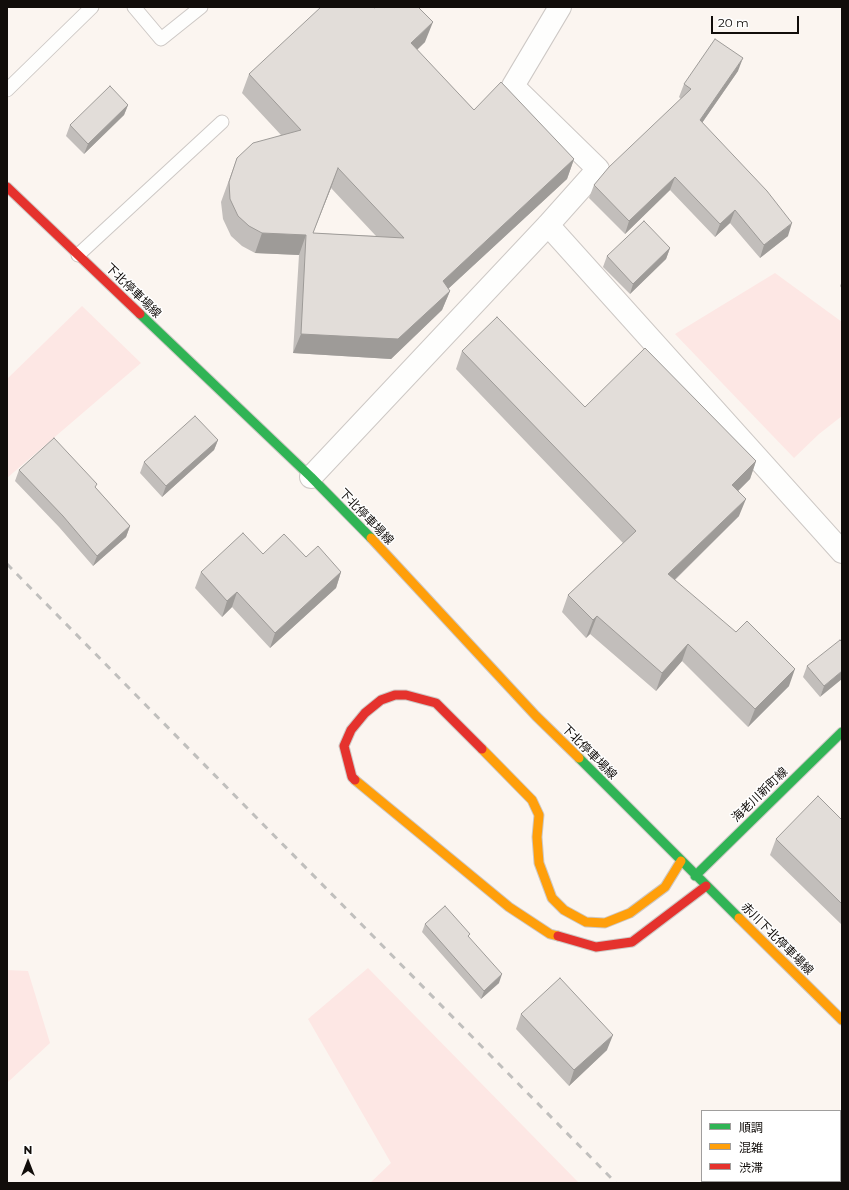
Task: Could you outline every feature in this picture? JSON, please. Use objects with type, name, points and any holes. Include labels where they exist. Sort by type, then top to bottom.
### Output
[{"type":"main road","name":"下北停車場線","points":[[7,187],[311,477],[398,566],[536,716],[695,876]]},
{"type":"main road","points":[[681,861],[665,887],[630,913],[604,923],[586,922],[564,910],[552,898],[539,863],[537,836],[539,815],[532,800],[436,703],[406,695],[395,695],[381,700],[365,713],[352,730],[344,746],[352,776],[509,907],[550,934],[596,947],[632,942],[706,886]]},
{"type":"main road","name":"海老川新町線","points":[[695,876],[842,732]]},
{"type":"main road","name":"赤川下北停車場線","points":[[695,876],[842,1020]]},
{"type":"street","points":[[311,477],[548,225],[598,169],[513,86],[560,7]]},
{"type":"street","points":[[548,225],[842,552]]},
{"type":"lane","points":[[7,90],[92,7]]},
{"type":"lane","points":[[134,7],[161,39],[201,7]]},
{"type":"lane","points":[[78,255],[222,122]]},
{"type":"shaded area","points":[[775,273],[842,322],[842,416],[819,434],[794,458],[675,334]]},
{"type":"shaded area","points":[[82,306],[141,363],[7,478],[7,379]]},
{"type":"shaded area","points":[[368,968],[579,1183],[370,1183],[391,1163],[308,1019]]},
{"type":"shaded area","points":[[7,970],[28,971],[50,1043],[7,1083]]},
{"type":"building","points":[[321,7],[418,7],[433,22],[411,43],[474,110],[501,82],[574,159],[443,281],[450,291],[398,339],[301,334],[306,235],[262,233],[249,226],[238,216],[230,199],[229,182],[237,158],[253,143],[301,130],[249,74]],"holes":[[[338,168],[404,238],[313,233]]]},
{"type":"building","points":[[715,39],[743,58],[700,120],[767,191],[792,223],[764,245],[735,210],[720,224],[675,177],[629,221],[594,185],[609,167],[691,89],[684,84]]},
{"type":"building","points":[[110,86],[128,105],[88,144],[70,125]]},
{"type":"building","points":[[644,221],[670,248],[633,284],[607,256]]},
{"type":"building","points":[[497,317],[585,407],[645,348],[756,461],[732,485],[746,499],[668,574],[736,632],[747,621],[795,669],[755,709],[688,644],[662,673],[597,616],[593,620],[568,595],[636,531],[462,351]]},
{"type":"building","points":[[195,416],[218,440],[166,486],[144,462]]},
{"type":"building","points":[[54,438],[97,484],[95,487],[130,526],[97,556],[63,516],[19,470]]},
{"type":"building","points":[[243,533],[263,554],[284,534],[306,557],[318,546],[341,572],[275,633],[237,592],[227,601],[201,572]]},
{"type":"building","points":[[840,640],[842,642],[842,671],[824,686],[807,666]]},
{"type":"building","points":[[818,796],[842,820],[842,904],[776,839]]},
{"type":"building","points":[[445,906],[470,934],[468,936],[502,974],[484,991],[425,924]]},
{"type":"building","points":[[560,978],[613,1035],[574,1070],[521,1014]]},
{"type":"railway","points":[[7,564],[616,1183]]},
{"type":"traffic: fast","points":[[140,314],[311,477],[371,538]]},
{"type":"traffic: fast","points":[[695,876],[842,732]]},
{"type":"traffic: fast","points":[[579,758],[739,918]]},
{"type":"traffic: slow","points":[[371,538],[536,716],[579,758]]},
{"type":"traffic: slow","points":[[482,749],[532,800],[539,815],[537,837],[539,863],[552,898],[564,910],[586,922],[605,923],[630,913],[665,887],[681,861]]},
{"type":"traffic: slow","points":[[355,780],[509,907],[550,934],[558,936]]},
{"type":"traffic: slow","points":[[739,918],[842,1020]]},
{"type":"traffic: jam","points":[[7,187],[140,314]]},
{"type":"traffic: jam","points":[[355,780],[352,777],[344,746],[351,730],[365,713],[381,700],[395,695],[406,695],[436,703],[482,749]]},
{"type":"traffic: jam","points":[[558,936],[596,947],[632,942],[706,886]]}]
